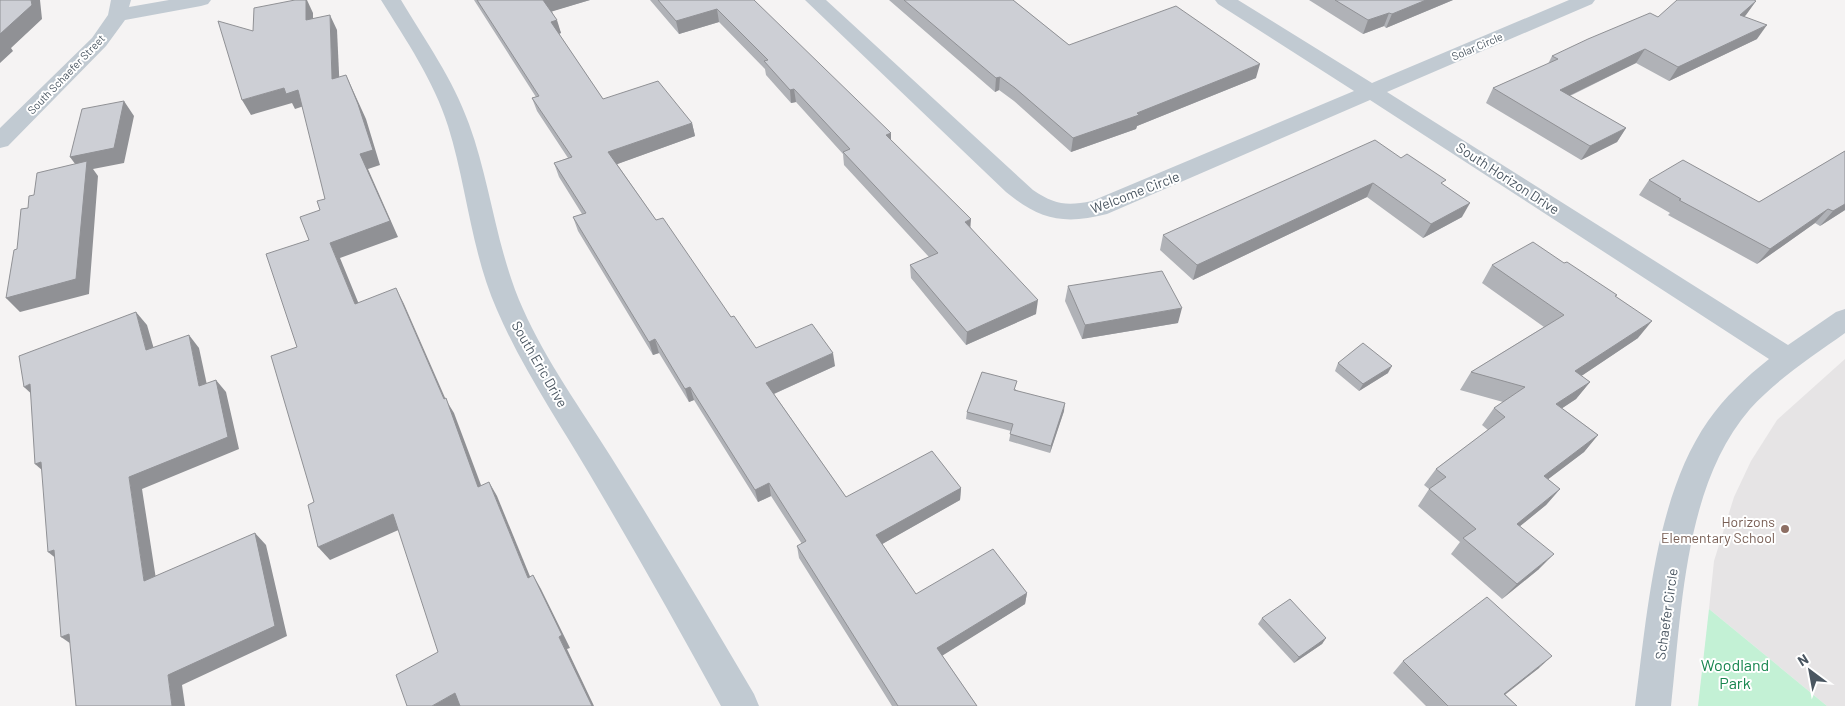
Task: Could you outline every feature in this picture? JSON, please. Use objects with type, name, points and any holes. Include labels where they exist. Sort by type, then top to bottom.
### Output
[{"type":"street","points":[[120,8],[201,0]]},
{"type":"street","name":"South Eric Drive","points":[[391,0],[439,82],[458,125],[491,257],[500,288],[510,312],[539,364],[687,611],[740,706]]},
{"type":"street","name":"Welcome Circle","points":[[815,0],[1014,187],[1044,209],[1064,212],[1098,208],[1174,177],[1369,91]]},
{"type":"street","name":"South Horizon Drive","points":[[1224,0],[1402,110],[1789,360]]},
{"type":"street","name":"Solar Circle","points":[[1369,91],[1584,0]]},
{"type":"street","name":"South Schaefer Street","points":[[0,141],[99,42],[120,8]]},
{"type":"street","name":"Schaefer Circle","points":[[1652,706],[1676,538],[1703,456],[1740,401],[1789,360],[1845,319]]},
{"type":"shaded area","name":"Horizons Elementary School","points":[[1845,359],[1845,706],[1827,706],[1709,609],[1714,561],[1734,497],[1751,461],[1777,420]]},
{"type":"green space","name":"Woodland Park","points":[[1709,609],[1827,706],[1698,706]]},
{"type":"building","points":[[0,0],[31,0],[32,5],[0,34]]},
{"type":"building","points":[[295,0],[306,0],[306,20],[330,15],[332,79],[346,75],[358,104],[373,150],[360,154],[390,221],[330,243],[355,304],[396,288],[444,399],[446,398],[478,487],[489,482],[528,578],[533,575],[562,635],[559,637],[592,706],[460,706],[455,693],[432,706],[407,706],[396,675],[438,652],[393,514],[318,547],[308,505],[314,502],[271,356],[297,347],[266,254],[309,240],[300,217],[320,210],[317,201],[325,199],[298,90],[286,94],[284,88],[242,100],[218,21],[253,31],[254,8]]},
{"type":"building","points":[[477,0],[543,0],[557,20],[551,22],[603,99],[658,81],[692,123],[608,152],[656,220],[663,218],[731,317],[734,316],[756,348],[812,324],[833,353],[766,383],[846,497],[932,451],[961,488],[876,535],[916,594],[993,549],[1027,593],[937,648],[977,706],[898,706],[797,546],[806,541],[769,483],[755,490],[690,387],[685,389],[655,339],[649,342],[573,217],[586,213],[554,163],[572,157],[532,98],[539,96]]},
{"type":"building","points":[[658,0],[754,0],[891,133],[886,135],[971,219],[965,222],[1038,300],[967,332],[910,265],[938,253],[843,152],[850,149],[794,89],[790,90],[764,61],[768,60],[717,9],[676,21]]},
{"type":"building","points":[[904,0],[1013,0],[1069,45],[1176,6],[1260,64],[1137,113],[1139,115],[1073,138],[1015,88],[1000,77],[996,78]]},
{"type":"building","points":[[1335,0],[1426,0],[1392,14],[1389,13],[1368,20]]},
{"type":"building","points":[[1677,0],[1754,0],[1756,1],[1740,15],[1767,25],[1678,67],[1645,49],[1560,90],[1626,128],[1590,146],[1493,88],[1558,59],[1552,56],[1588,39],[1650,13],[1658,17]]},
{"type":"building","points":[[124,101],[114,148],[70,157],[82,109]]},
{"type":"building","points":[[1375,140],[1401,158],[1407,154],[1446,180],[1441,183],[1470,203],[1431,224],[1373,183],[1197,265],[1163,235]]},
{"type":"building","points":[[1845,151],[1845,204],[1833,211],[1828,209],[1770,249],[1679,200],[1681,199],[1649,180],[1683,160],[1759,202]]},
{"type":"building","points":[[87,161],[76,279],[6,298],[14,250],[17,249],[21,209],[28,208],[29,196],[34,195],[37,173]]},
{"type":"building","points":[[1533,242],[1617,295],[1615,296],[1652,321],[1575,371],[1590,382],[1556,404],[1598,435],[1544,476],[1560,489],[1517,524],[1554,554],[1517,584],[1463,538],[1476,529],[1429,489],[1446,477],[1436,469],[1505,417],[1494,408],[1525,387],[1471,372],[1564,315],[1492,265]]},
{"type":"building","points":[[1162,271],[1182,308],[1085,325],[1068,286]]},
{"type":"building","points":[[136,312],[146,350],[189,335],[199,386],[216,380],[228,437],[129,477],[144,581],[255,533],[275,626],[168,675],[172,706],[76,706],[69,634],[61,637],[54,550],[48,552],[41,462],[35,464],[30,384],[24,387],[19,356]]},
{"type":"building","points":[[1363,343],[1392,366],[1363,384],[1338,363]]},
{"type":"building","points":[[982,372],[1017,381],[1014,390],[1065,403],[1051,446],[1010,434],[1013,424],[967,412]]},
{"type":"building","points":[[1487,597],[1552,656],[1504,694],[1517,706],[1448,706],[1403,661]]},
{"type":"building","points":[[1290,599],[1326,638],[1299,657],[1262,618]]},
{"type":"place","name":"Horizons Elementary School","points":[[1785,529]]}]
